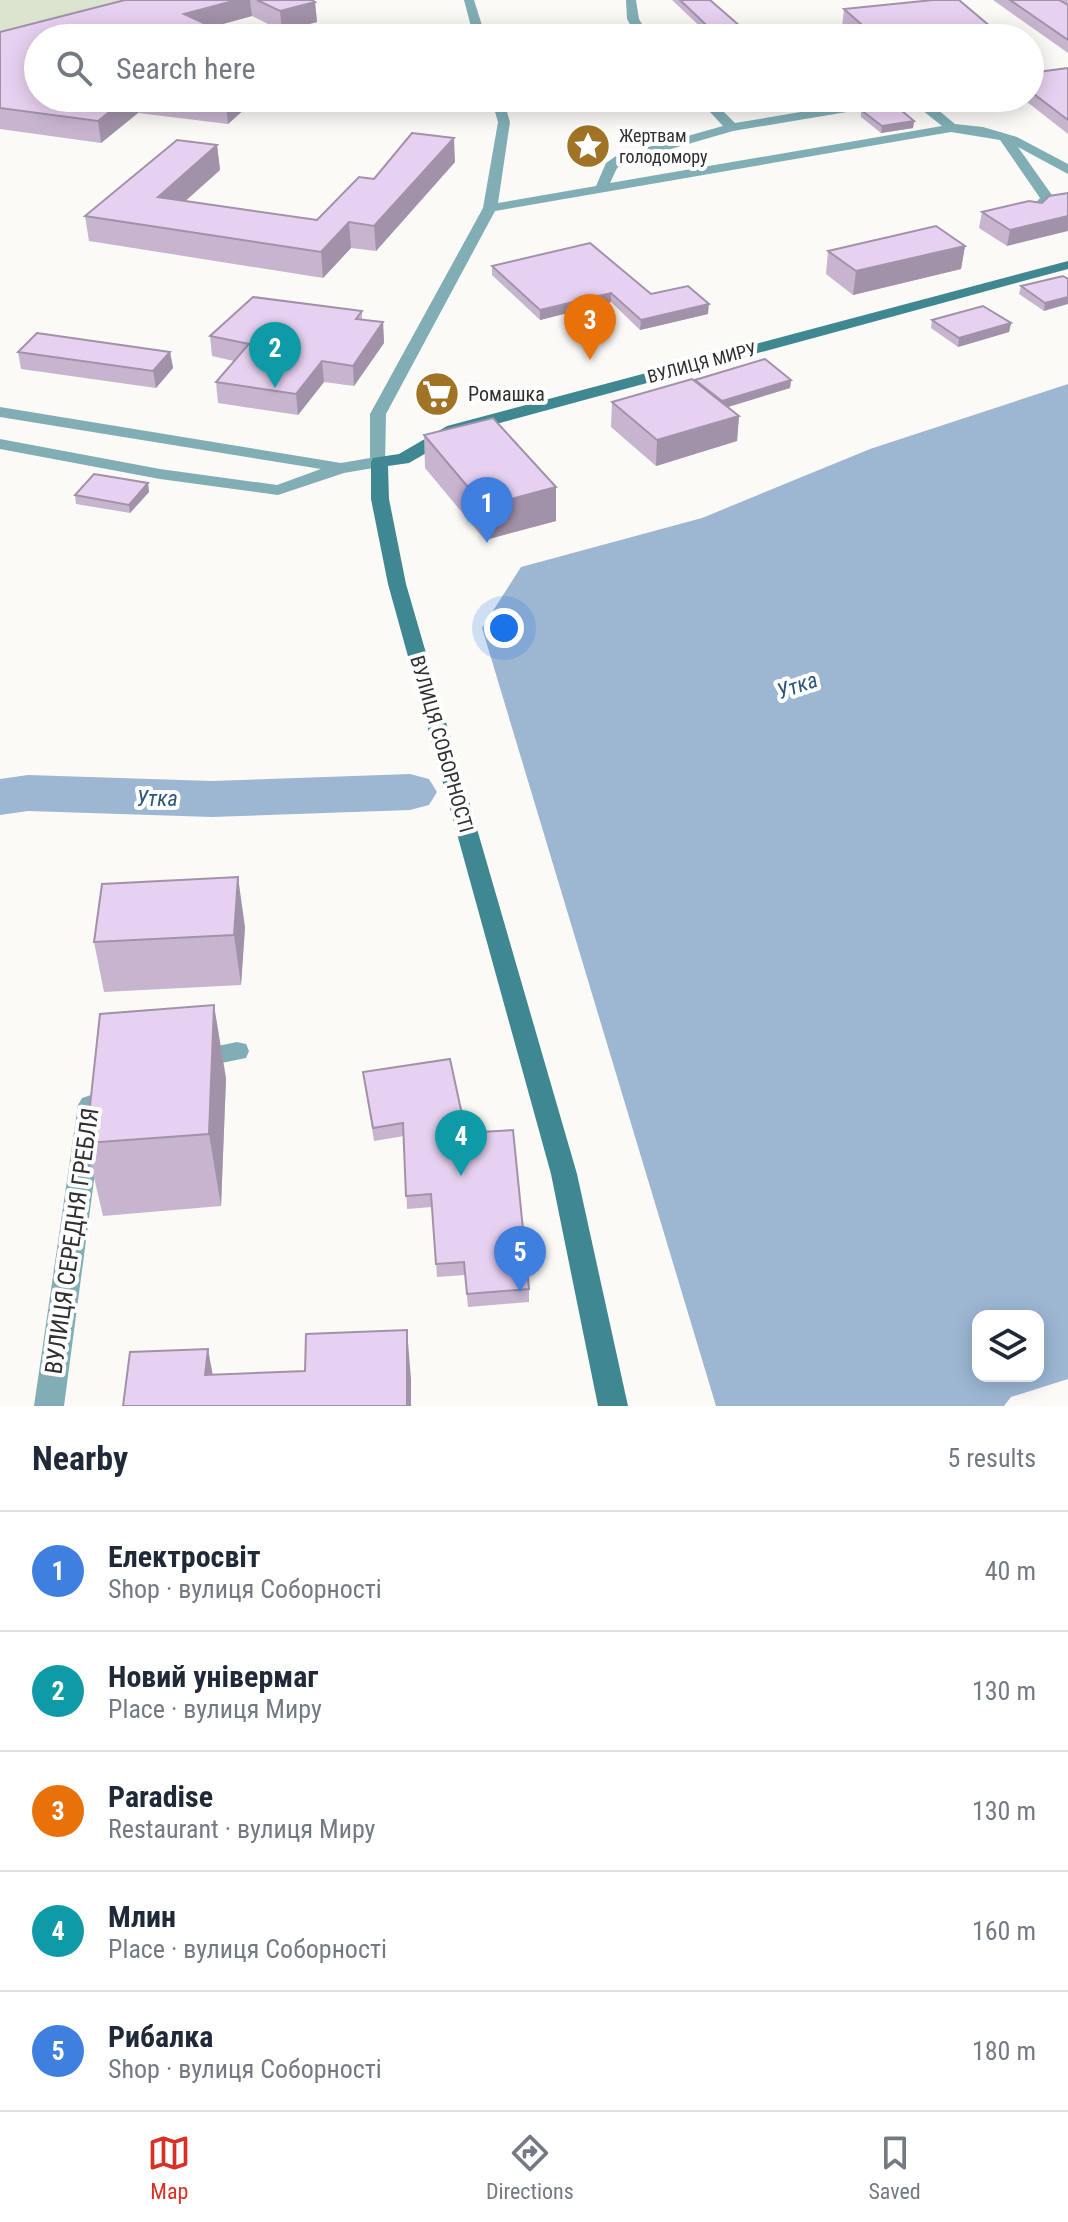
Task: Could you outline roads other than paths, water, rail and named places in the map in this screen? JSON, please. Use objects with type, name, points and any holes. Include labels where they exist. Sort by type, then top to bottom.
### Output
[{"type":"main road","name":"ВУЛИЦЯ МИРУ","points":[[379,462],[403,459],[453,430],[1068,265]]},
{"type":"main road","name":"ВУЛИЦЯ СОБОРНОСТІ","points":[[379,462],[380,499],[397,584],[564,1174],[613,1406]]},
{"type":"street","points":[[469,0],[476,24]]},
{"type":"street","points":[[631,0],[636,24]]},
{"type":"street","name":"ВУЛИЦЯ СОБОРНОСТІ","points":[[379,462],[378,414],[490,208],[504,122],[501,112]]},
{"type":"street","points":[[717,112],[732,127]]},
{"type":"street","points":[[601,189],[611,166],[621,159],[732,127],[822,112]]},
{"type":"street","points":[[936,112],[951,128]]},
{"type":"street","points":[[490,208],[951,128],[973,127],[1002,135],[1068,170]]},
{"type":"street","points":[[1002,135],[1047,198],[1034,212]]},
{"type":"street","name":"ВУЛИЦЯ МИРУ","points":[[0,412],[341,468]]},
{"type":"street","name":"ВУЛИЦЯ МИРУ","points":[[0,444],[160,474],[278,490],[341,468],[379,462]]},
{"type":"street","points":[[166,1064],[237,1051]]},
{"type":"street","name":"ВУЛИЦЯ СЕРЕДНЯ ГРЕБЛЯ","points":[[49,1406],[95,1077]]},
{"type":"water","points":[[1068,384],[1068,1379],[1011,1397],[1004,1406],[716,1406],[482,628],[521,567],[702,518],[870,449]]},
{"type":"waterway","name":"Утка","points":[[0,797],[28,793],[212,799],[410,792]]},
{"type":"place","name":"Жертвам голодомору","points":[[588,146]]},
{"type":"place","name":"Paradise","points":[[590,360]]},
{"type":"place","name":"Новий універмаг","points":[[275,388]]},
{"type":"place","name":"Ромашка","points":[[437,394]]},
{"type":"place","name":"Електросвіт","points":[[487,543]]},
{"type":"place","name":"Млин","points":[[461,1176]]},
{"type":"place","name":"Рибалка","points":[[520,1292]]}]
